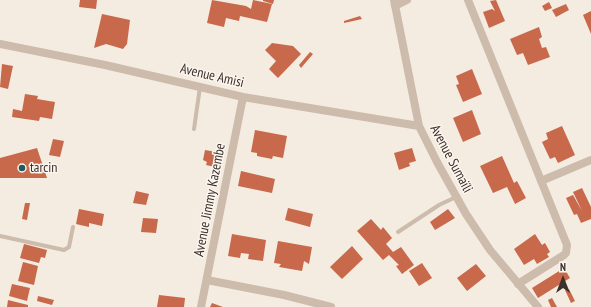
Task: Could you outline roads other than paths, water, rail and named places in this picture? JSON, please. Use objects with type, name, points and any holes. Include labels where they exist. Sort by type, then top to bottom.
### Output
[{"type":"street","points":[[394,3],[407,0]]},
{"type":"street","points":[[468,0],[566,242],[567,250],[560,258],[518,284]]},
{"type":"street","name":"Avenue Sumaïli","points":[[394,3],[420,126],[456,197],[490,250],[538,307]]},
{"type":"street","name":"Avenue Amisi","points":[[0,44],[243,97],[420,126]]},
{"type":"street","name":"Avenue Jimmy Kazembe","points":[[201,307],[243,97]]},
{"type":"street","points":[[541,181],[591,160]]},
{"type":"street","points":[[207,280],[284,294],[331,307]]},
{"type":"lane","points":[[194,129],[200,87]]},
{"type":"lane","points":[[398,232],[439,205],[456,197]]},
{"type":"lane","points":[[0,236],[64,250],[68,247],[73,227]]},
{"type":"place","name":"tarcin","points":[[22,168]]}]
